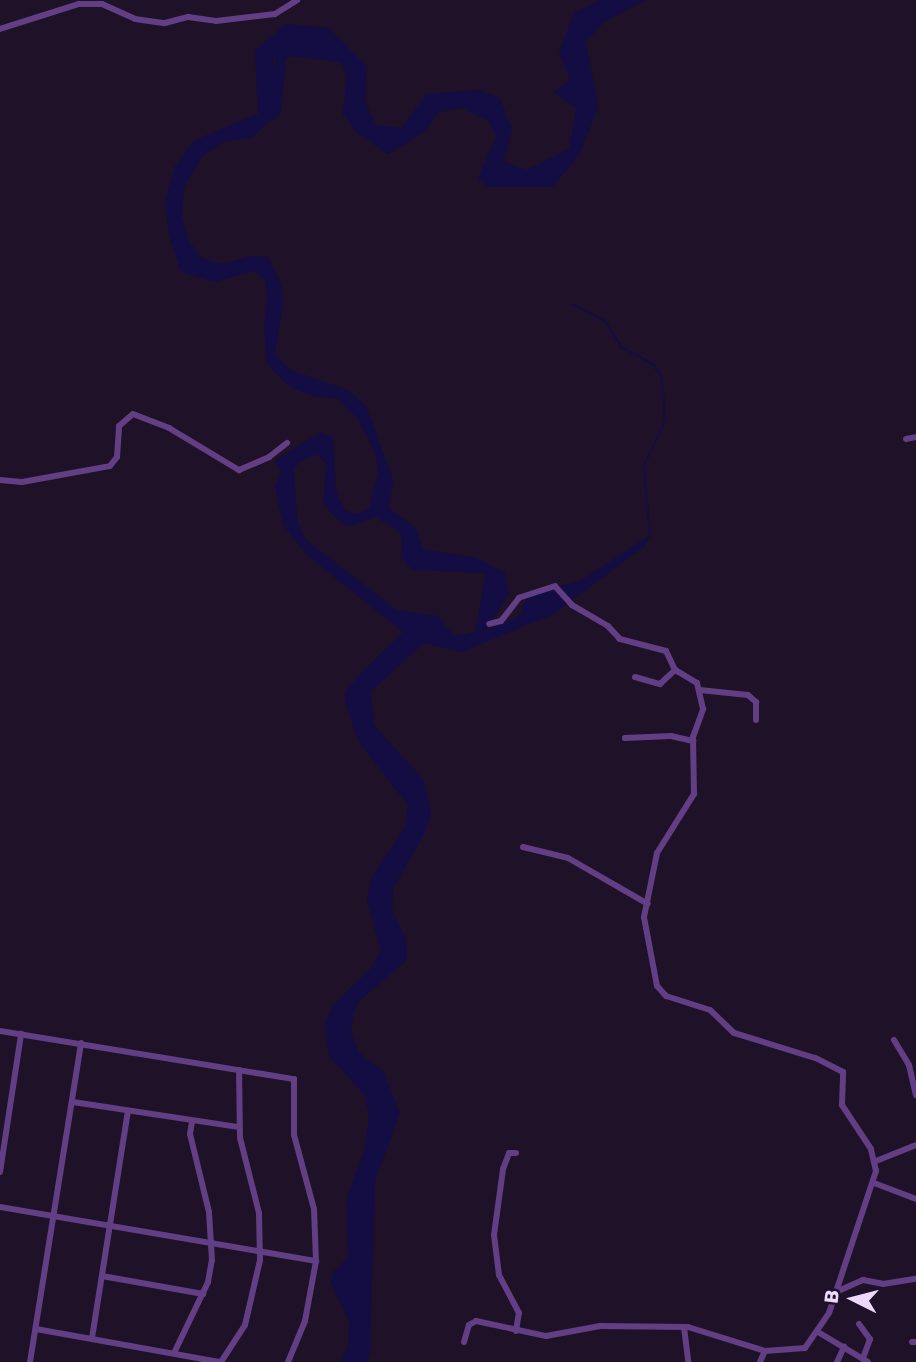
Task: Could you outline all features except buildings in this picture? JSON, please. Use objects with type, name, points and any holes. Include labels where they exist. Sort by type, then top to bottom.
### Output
[{"type":"street","points":[[0,29],[79,4],[102,4],[135,19],[165,23],[188,17],[216,21],[267,15],[297,0]]},
{"type":"street","points":[[0,480],[23,482],[110,466],[117,457],[119,426],[133,414],[169,428],[239,470],[269,457],[288,443]]},
{"type":"street","points":[[905,439],[916,438]]},
{"type":"street","points":[[489,624],[501,621],[519,598],[557,587],[572,605],[625,642],[666,651],[675,670],[700,690],[748,695],[756,702],[756,720]]},
{"type":"street","points":[[635,677],[660,684],[675,670]]},
{"type":"street","points":[[464,1342],[469,1325],[476,1321],[546,1336],[605,1325],[684,1327],[765,1351],[805,1348],[818,1332],[836,1292],[874,1183],[876,1161],[842,1105],[843,1072],[815,1058],[734,1033],[710,1010],[661,992],[644,934],[659,848],[694,794],[693,741],[703,709],[700,690]]},
{"type":"street","points":[[625,738],[671,736],[693,741]]},
{"type":"street","points":[[523,846],[568,858],[648,904]]},
{"type":"street","points":[[0,1031],[294,1079],[295,1135],[314,1209],[316,1261],[305,1321],[288,1362]]},
{"type":"street","points":[[0,1172],[21,1034]]},
{"type":"street","points":[[894,1040],[909,1065],[916,1095]]},
{"type":"street","points":[[30,1362],[81,1043]]},
{"type":"street","points":[[36,1329],[174,1351],[220,1362],[245,1325],[258,1279],[260,1251],[259,1213],[239,1127],[239,1070]]},
{"type":"street","points":[[73,1102],[239,1127]]},
{"type":"street","points":[[92,1338],[128,1111]]},
{"type":"street","points":[[174,1351],[203,1294],[212,1243],[194,1157],[192,1121]]},
{"type":"street","points":[[876,1161],[916,1145]]},
{"type":"street","points":[[516,1153],[509,1153],[502,1175],[495,1235],[499,1275],[519,1313],[516,1331]]},
{"type":"street","points":[[874,1183],[916,1199]]},
{"type":"street","points":[[0,1208],[316,1261]]},
{"type":"street","points":[[102,1276],[203,1294]]},
{"type":"street","points":[[836,1292],[863,1280],[883,1284],[916,1279]]},
{"type":"street","points":[[818,1332],[866,1360],[870,1339],[859,1324]]},
{"type":"street","points":[[684,1327],[688,1362]]},
{"type":"street","points":[[838,1362],[844,1347]]},
{"type":"street","points":[[760,1362],[765,1351]]},
{"type":"shaded area","points":[[601,0],[645,0],[603,23],[586,42],[598,107],[580,154],[552,187],[487,187],[478,178],[496,137],[489,121],[461,108],[438,112],[426,131],[388,154],[357,133],[343,114],[347,75],[341,62],[288,56],[273,58],[278,91],[272,118],[252,138],[225,141],[203,155],[184,188],[182,216],[188,239],[201,258],[222,264],[251,256],[268,257],[281,283],[283,304],[275,354],[290,370],[348,390],[366,406],[393,479],[389,508],[416,528],[423,549],[476,558],[505,572],[509,594],[486,630],[520,615],[524,601],[535,594],[582,580],[650,535],[645,546],[554,614],[461,652],[424,643],[371,691],[374,725],[424,780],[431,813],[425,833],[393,888],[392,910],[406,939],[407,960],[359,1001],[353,1015],[351,1032],[358,1052],[383,1071],[400,1113],[375,1181],[370,1352],[367,1362],[340,1362],[348,1348],[349,1321],[331,1283],[332,1273],[348,1258],[347,1197],[365,1148],[369,1114],[364,1094],[329,1056],[325,1024],[333,1005],[371,968],[381,951],[367,900],[371,879],[405,827],[408,805],[358,741],[345,702],[346,691],[359,675],[403,632],[307,555],[283,525],[275,486],[281,473],[275,460],[321,432],[333,437],[336,491],[345,511],[358,514],[369,509],[378,473],[376,454],[358,419],[337,398],[311,396],[288,385],[267,364],[264,326],[268,295],[265,280],[254,271],[214,282],[181,272],[169,236],[165,200],[175,166],[193,141],[258,114],[255,51],[285,24],[329,28],[367,67],[365,102],[376,125],[402,128],[426,94],[480,90],[500,99],[512,129],[504,162],[527,170],[569,149],[576,108],[554,92],[570,80],[559,52],[574,13]],"holes":[[[318,454],[326,464],[323,504],[341,523],[351,526],[376,517],[401,533],[401,557],[413,570],[486,573],[475,632],[454,636],[438,616],[397,610],[305,539],[297,520],[294,470],[299,462]]]},
{"type":"waterway","points":[[262,121],[276,111],[281,58],[290,47]]},
{"type":"waterway","points":[[573,304],[605,321],[621,347],[653,364],[662,377],[665,422],[644,465],[650,536]]}]
